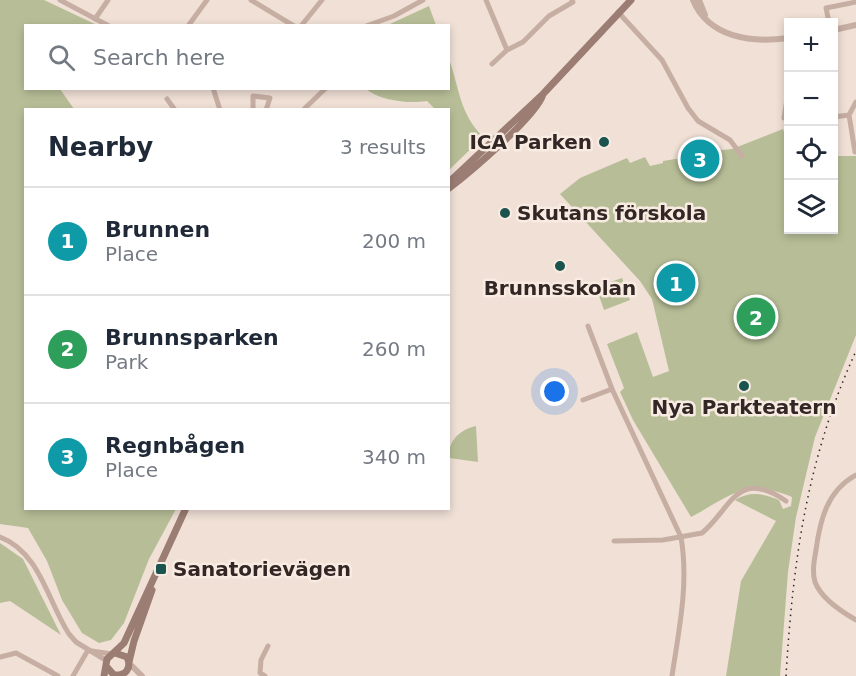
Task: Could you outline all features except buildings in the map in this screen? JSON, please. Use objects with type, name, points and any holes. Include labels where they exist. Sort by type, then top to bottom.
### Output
[{"type":"main road","points":[[450,181],[543,94],[631,0]]},
{"type":"main road","points":[[450,187],[540,103],[543,94]]},
{"type":"main road","points":[[104,676],[107,663],[124,643],[140,613],[185,510]]},
{"type":"main road","points":[[107,663],[111,673],[122,676],[129,663],[140,613]]},
{"type":"main road","points":[[114,653],[125,655],[129,663]]},
{"type":"street","points":[[60,0],[105,24]]},
{"type":"street","points":[[95,19],[108,0]]},
{"type":"street","points":[[189,24],[207,0]]},
{"type":"street","points":[[251,0],[291,24]]},
{"type":"street","points":[[303,24],[322,0]]},
{"type":"street","points":[[372,24],[394,16],[423,0]]},
{"type":"street","points":[[486,0],[507,50]]},
{"type":"street","points":[[693,0],[697,10],[726,33],[745,39],[784,38]]},
{"type":"street","points":[[699,0],[706,18]]},
{"type":"street","points":[[492,64],[507,50],[523,42],[549,16],[573,1]]},
{"type":"street","points":[[828,18],[826,8],[856,2]]},
{"type":"street","points":[[618,12],[662,60],[688,108],[698,121],[730,140],[742,156]]},
{"type":"street","points":[[838,29],[856,26]]},
{"type":"street","points":[[214,90],[219,108]]},
{"type":"street","points":[[305,108],[324,90]]},
{"type":"street","points":[[253,108],[253,96],[270,98],[267,108]]},
{"type":"street","points":[[167,99],[174,108]]},
{"type":"street","points":[[855,152],[849,114],[856,102]]},
{"type":"street","points":[[838,116],[849,114]]},
{"type":"street","points":[[588,326],[612,389],[681,537],[685,561],[685,592],[672,676]]},
{"type":"street","points":[[583,400],[612,389]]},
{"type":"street","points":[[856,475],[837,489],[826,506],[813,568],[814,581],[823,595],[856,620]]},
{"type":"street","points":[[614,541],[681,537],[702,533],[727,501],[742,492],[763,490],[786,501]]},
{"type":"street","points":[[0,537],[20,550],[31,561],[60,621],[76,642],[107,663]]},
{"type":"street","points":[[265,676],[260,673],[259,669],[268,646]]},
{"type":"street","points":[[88,650],[114,653]]},
{"type":"street","points":[[73,676],[88,650]]},
{"type":"street","points":[[0,657],[16,653],[58,676]]},
{"type":"street","points":[[129,663],[142,676]]},
{"type":"green space","points":[[0,0],[44,0],[95,24],[24,24],[24,90],[61,90],[73,108],[24,108],[24,510],[175,510],[149,559],[124,623],[111,640],[99,643],[82,633],[62,600],[47,561],[28,528],[0,524]]},
{"type":"green space","points":[[429,6],[436,24],[390,24]]},
{"type":"green space","points":[[450,62],[465,110],[483,137],[450,169],[450,108],[434,108],[427,101],[404,102],[387,99],[368,90],[450,90]]},
{"type":"green space","points":[[783,129],[784,234],[838,234],[838,156],[856,156],[856,335],[815,437],[796,517],[788,572],[780,676],[726,676],[741,581],[776,521],[735,500],[751,494],[762,495],[779,500],[783,509],[791,506],[792,497],[762,489],[750,489],[729,496],[691,517],[633,420],[620,392],[624,388],[607,344],[637,332],[653,377],[669,371],[652,299],[640,281],[560,194],[580,178],[627,158],[630,163],[645,157],[650,166],[663,163],[663,161],[694,156],[707,147],[732,149]]},
{"type":"green space","points":[[622,278],[630,300],[604,310],[596,287]]},
{"type":"green space","points":[[476,426],[478,462],[450,458],[450,446],[464,430]]},
{"type":"green space","points":[[0,543],[23,559],[61,635],[10,601],[0,603]]},
{"type":"railway","points":[[786,676],[793,591],[805,510],[825,431],[856,351]]},
{"type":"place","name":"ICA Parken","points":[[604,142]]},
{"type":"place","name":"Regnbågen","points":[[700,159]]},
{"type":"place","name":"Skutans förskola","points":[[505,213]]},
{"type":"place","name":"Brunnsskolan","points":[[560,266]]},
{"type":"place","name":"Brunnen","points":[[676,283]]},
{"type":"place","name":"Brunnsparken","points":[[756,317]]},
{"type":"place","name":"Nya Parkteatern","points":[[744,386]]},
{"type":"place","name":"Sanatorievägen","points":[[161,569]]}]
